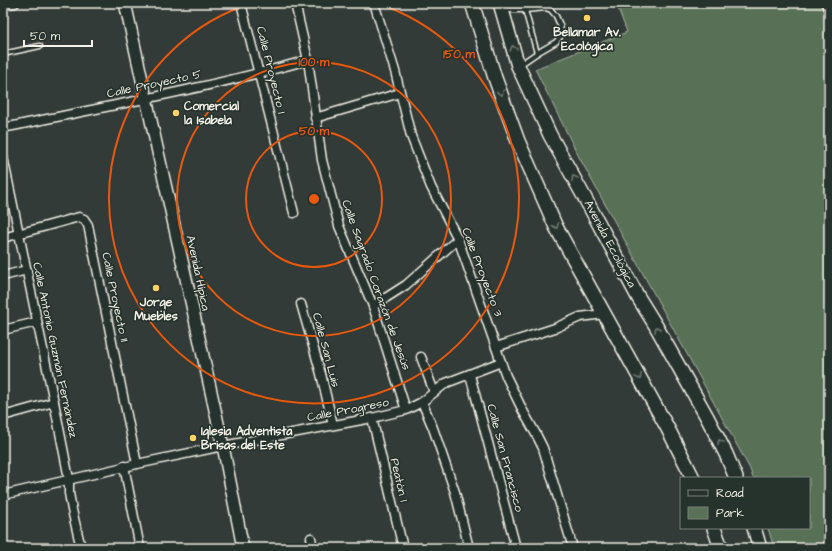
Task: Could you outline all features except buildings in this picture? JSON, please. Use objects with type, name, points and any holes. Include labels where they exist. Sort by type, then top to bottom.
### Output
[{"type":"main road","points":[[472,3],[495,78],[518,141],[556,227],[667,427],[692,477]]},
{"type":"main road","name":"Avenida Ecológica","points":[[501,6],[518,66],[550,135],[638,297],[674,357],[707,417],[726,454],[736,477]]},
{"type":"main road","points":[[714,529],[721,548]]},
{"type":"main road","points":[[754,529],[760,548]]},
{"type":"street","points":[[3,5],[15,3]]},
{"type":"street","name":"Avenida Hípica","points":[[125,3],[243,548]]},
{"type":"street","name":"Calle Proyecto 1","points":[[241,3],[294,213]]},
{"type":"street","name":"Calle Sagrado Corazón de Jesús","points":[[295,3],[308,60],[322,160],[339,226],[373,306],[406,410]]},
{"type":"street","name":"Calle Proyecto 3","points":[[374,3],[393,64],[411,136],[431,187],[458,239],[506,376],[543,448],[573,548]]},
{"type":"street","points":[[826,3],[829,11]]},
{"type":"street","name":"Calle Proyecto 5","points":[[3,128],[260,74],[308,60]]},
{"type":"street","points":[[315,118],[400,93]]},
{"type":"street","name":"Calle Antonio Guzmán Fernández","points":[[3,157],[6,191],[19,233],[38,322],[69,479],[69,492],[72,510],[81,548]]},
{"type":"street","name":"Calle Proyecto 11","points":[[3,238],[79,217],[84,219],[88,225],[137,464]]},
{"type":"street","points":[[373,306],[406,285],[458,239]]},
{"type":"street","points":[[3,276],[26,270]]},
{"type":"street","name":"Calle San Luis","points":[[301,304],[321,374],[333,425]]},
{"type":"street","points":[[496,347],[556,328],[580,317],[604,314]]},
{"type":"street","points":[[3,330],[38,322]]},
{"type":"street","points":[[422,356],[434,392]]},
{"type":"street","name":"Calle Progreso","points":[[3,495],[124,466],[372,418],[406,410],[422,402],[446,384],[501,362]]},
{"type":"street","name":"Calle San Francisco","points":[[470,375],[516,548]]},
{"type":"street","points":[[3,416],[54,402]]},
{"type":"street","points":[[422,402],[433,428],[455,492],[468,548]]},
{"type":"street","name":"Peatón 1","points":[[372,418],[402,548]]},
{"type":"street","points":[[124,466],[140,548]]},
{"type":"street","points":[[311,538],[313,548]]},
{"type":"lane","points":[[501,6],[525,10],[546,8],[551,10],[556,16],[560,25],[560,37],[556,42],[518,66]]},
{"type":"lane","points":[[525,10],[538,53]]},
{"type":"lane","points":[[3,54],[40,46]]},
{"type":"green space","points":[[616,3],[820,3],[829,23],[829,548],[774,548],[768,529],[810,529],[810,477],[753,477],[750,469],[579,157],[535,69],[627,32]]},
{"type":"place","name":"Bellamar Av. Ecológica","points":[[587,18]]},
{"type":"place","name":"Comercial la Isabela","points":[[176,113]]},
{"type":"place","name":"Jorge Muebles","points":[[156,288]]},
{"type":"place","name":"Iglesia Adventista Brisas del Este","points":[[193,438]]}]
